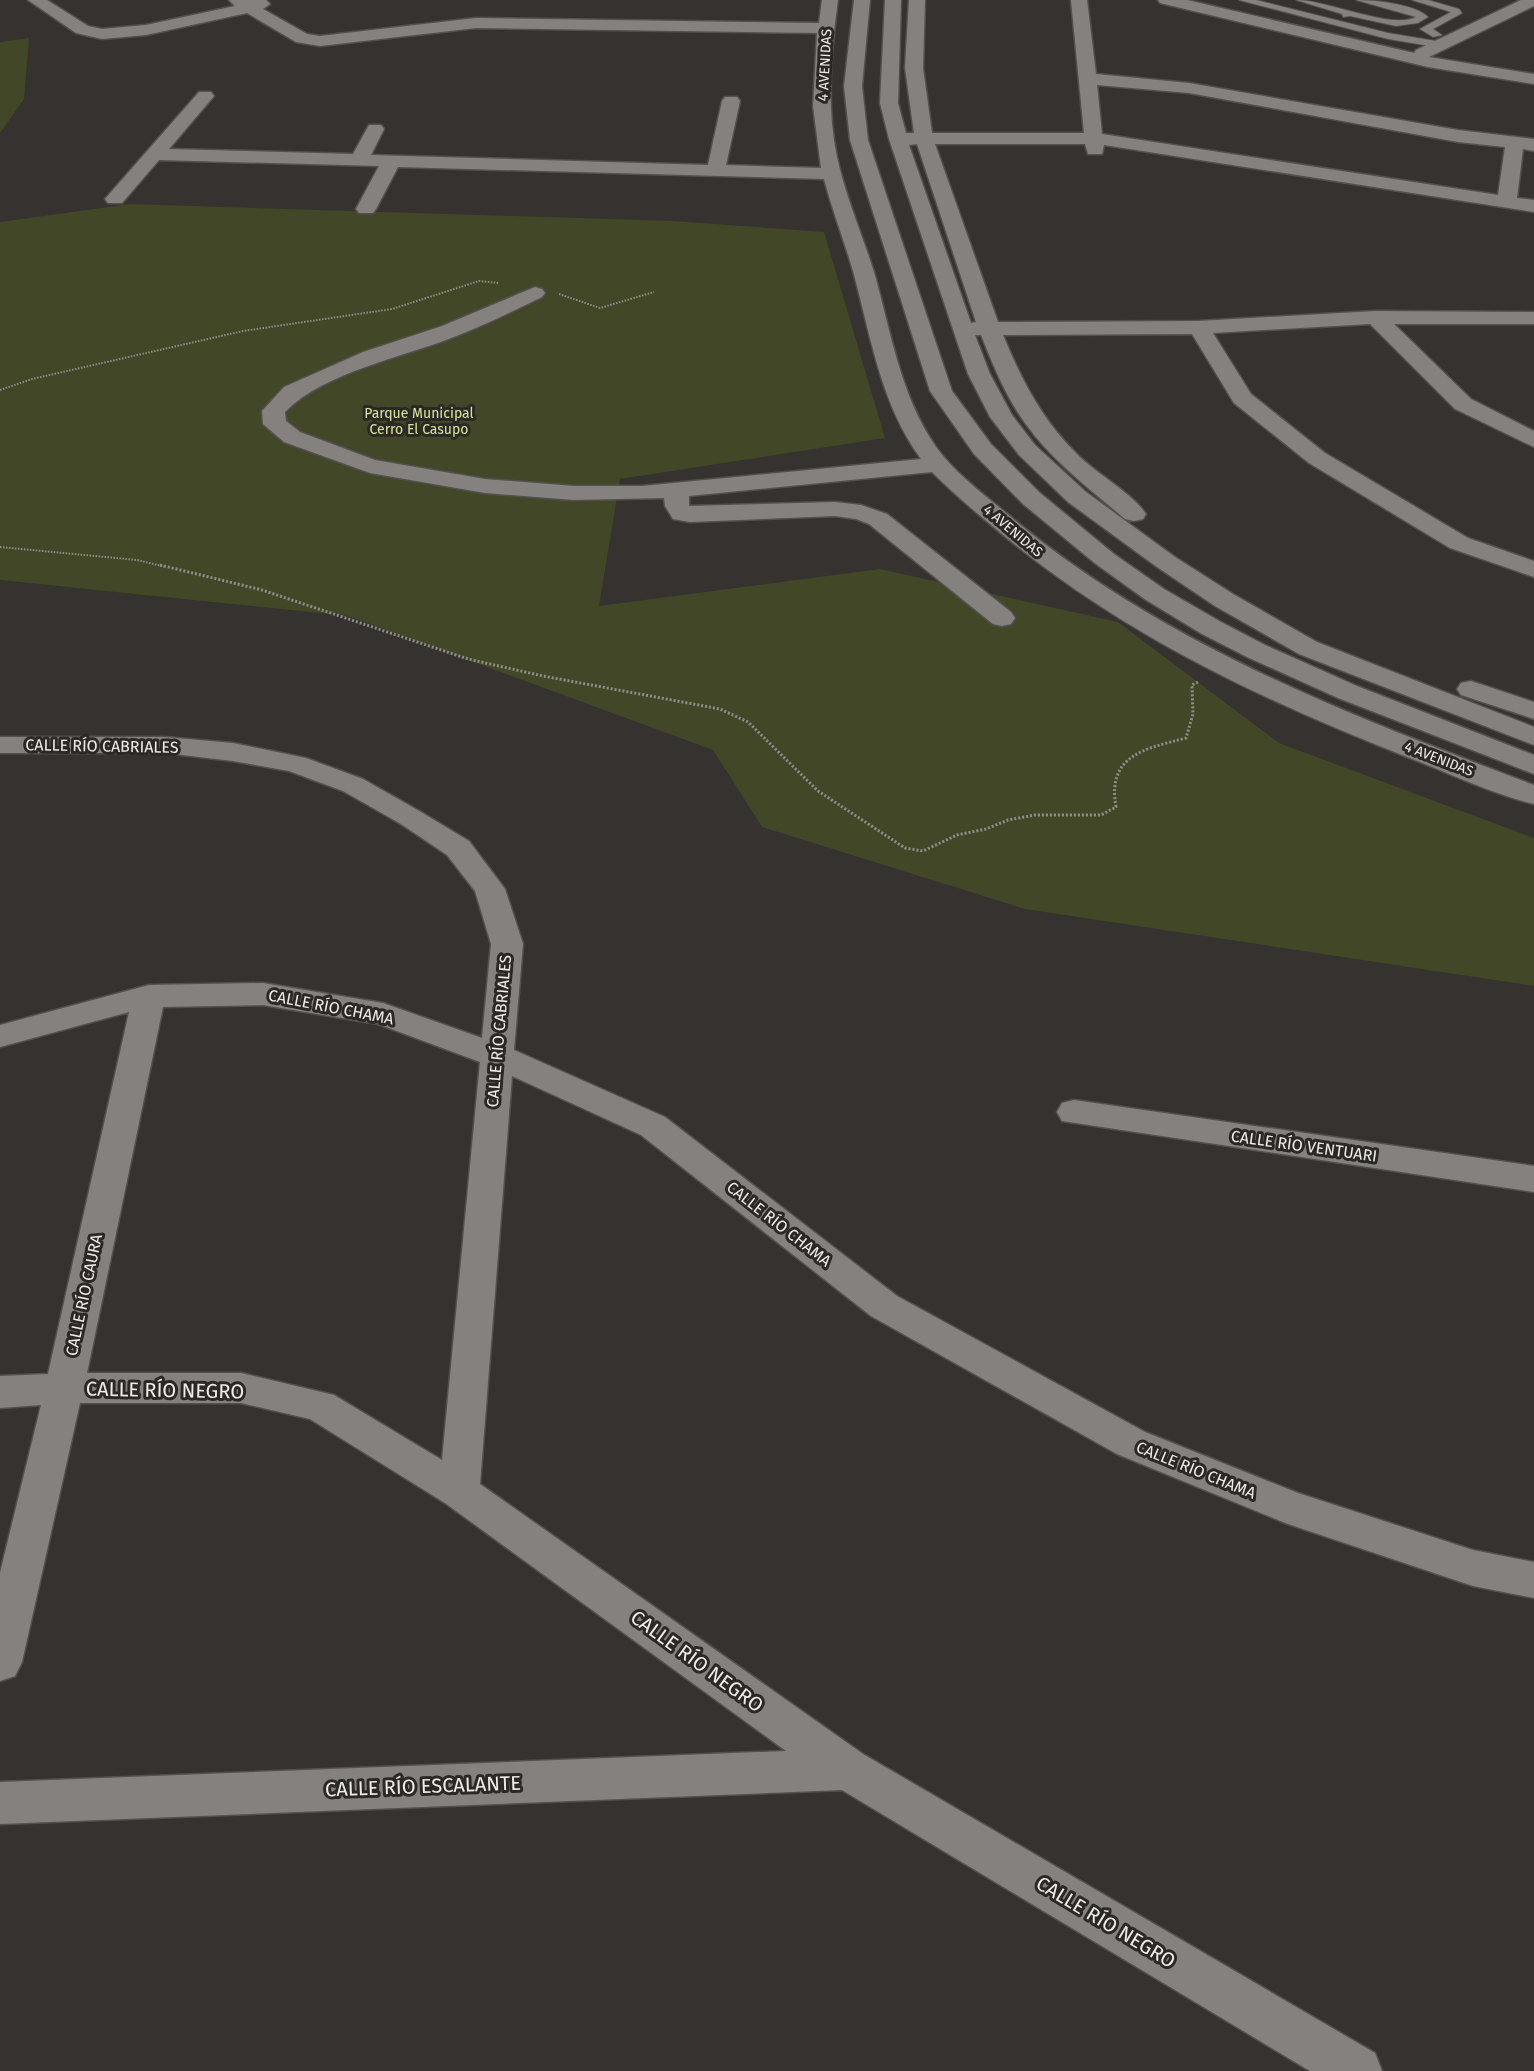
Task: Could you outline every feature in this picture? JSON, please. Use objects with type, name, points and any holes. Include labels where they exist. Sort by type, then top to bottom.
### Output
[{"type":"street","points":[[36,0],[88,32],[105,34],[130,33],[244,3],[281,0]]},
{"type":"street","name":"4 AVENIDAS","points":[[830,0],[821,91],[828,156],[863,272],[894,392],[926,450],[938,464],[1011,531],[1062,571],[1188,648],[1400,744],[1534,795]]},
{"type":"street","name":"4 AVENIDAS","points":[[862,0],[853,86],[861,145],[941,391],[961,424],[984,453],[1049,514],[1100,555],[1157,596],[1236,642],[1307,675],[1534,765]]},
{"type":"street","points":[[893,0],[889,103],[900,144],[979,374],[1001,417],[1026,450],[1077,497],[1166,562],[1224,600],[1308,648],[1534,737]]},
{"type":"street","points":[[917,0],[914,68],[926,144],[989,328],[1004,365],[1034,420],[1068,459],[1131,512],[1255,596],[1305,621]]},
{"type":"street","points":[[1078,0],[1094,144]]},
{"type":"street","points":[[1166,0],[1428,62],[1534,79]]},
{"type":"street","points":[[1207,0],[1422,54],[1534,72]]},
{"type":"street","points":[[1422,54],[1534,0]]},
{"type":"street","points":[[244,3],[302,38],[320,41],[476,23],[826,28]]},
{"type":"street","points":[[1088,79],[1189,88],[1458,136],[1525,144],[1507,203]]},
{"type":"street","points":[[115,199],[206,96]]},
{"type":"street","points":[[716,170],[731,101]]},
{"type":"street","points":[[359,161],[375,129]]},
{"type":"street","points":[[1094,144],[1110,151],[1428,206],[1534,218]]},
{"type":"street","points":[[156,154],[716,170],[828,156],[861,145],[1094,144],[1534,206]]},
{"type":"street","points":[[366,209],[391,162]]},
{"type":"street","points":[[545,293],[450,332],[371,357],[292,392],[273,411],[275,424],[292,437],[370,466],[485,486],[574,493],[642,493],[938,464]]},
{"type":"street","points":[[879,333],[989,328],[1199,327],[1375,317],[1534,318]]},
{"type":"street","points":[[1375,317],[1463,404],[1534,440]]},
{"type":"street","points":[[1199,327],[1242,398],[1317,458],[1460,543],[1534,570]]},
{"type":"street","points":[[676,489],[677,506],[682,514],[690,515],[835,509],[861,512],[878,519],[1002,618]]},
{"type":"street","points":[[1337,636],[1370,651],[1534,711]]},
{"type":"street","name":"CALLE RÍO CABRIALES","points":[[0,745],[165,745],[233,752],[296,764],[352,785],[458,848],[490,889],[507,944],[459,1491]]},
{"type":"street","name":"CALLE RÍO CHAMA","points":[[0,1036],[149,996],[263,994],[383,1014],[496,1055],[653,1126],[884,1306],[1131,1443],[1288,1508],[1473,1568],[1534,1580]]},
{"type":"street","name":"CALLE RÍO CAURA","points":[[0,1662],[64,1388],[149,996]]},
{"type":"street","name":"CALLE RÍO VENTUARI","points":[[1074,1112],[1534,1179]]},
{"type":"street","name":"CALLE RÍO NEGRO","points":[[0,1392],[64,1388],[241,1388],[320,1406],[459,1491],[847,1768],[1335,2066]]},
{"type":"street","name":"CALLE RÍO ESCALANTE","points":[[0,1803],[847,1768]]},
{"type":"lane","points":[[1244,0],[1348,26],[1446,43]]},
{"type":"lane","points":[[1301,0],[1401,24],[1414,24],[1423,17],[1417,13],[1361,0]]},
{"type":"lane","points":[[1418,0],[1456,11],[1457,13],[1425,29],[1446,43]]},
{"type":"lane","points":[[1347,12],[1345,18],[1348,26]]},
{"type":"path","points":[[0,390],[32,379],[243,331],[392,309],[479,281],[508,285]]},
{"type":"path","points":[[545,293],[600,308],[654,292]]},
{"type":"path","points":[[0,547],[137,560],[262,590],[468,659],[543,676],[720,709],[748,722],[818,790],[905,848],[923,851],[957,835],[986,829],[1008,820],[1035,815],[1080,817],[1101,815],[1116,807],[1111,790],[1116,772],[1139,751],[1186,738],[1193,714],[1192,685],[1233,670]]},
{"type":"green space","points":[[29,38],[24,99],[0,133],[0,42]]},
{"type":"green space","name":"Parque Municipal Cerro El Casupo","points":[[130,204],[674,221],[824,232],[885,438],[620,479],[599,606],[880,569],[1118,622],[1279,743],[1534,838],[1534,986],[1025,909],[762,827],[713,750],[348,616],[0,580],[0,222]]}]
